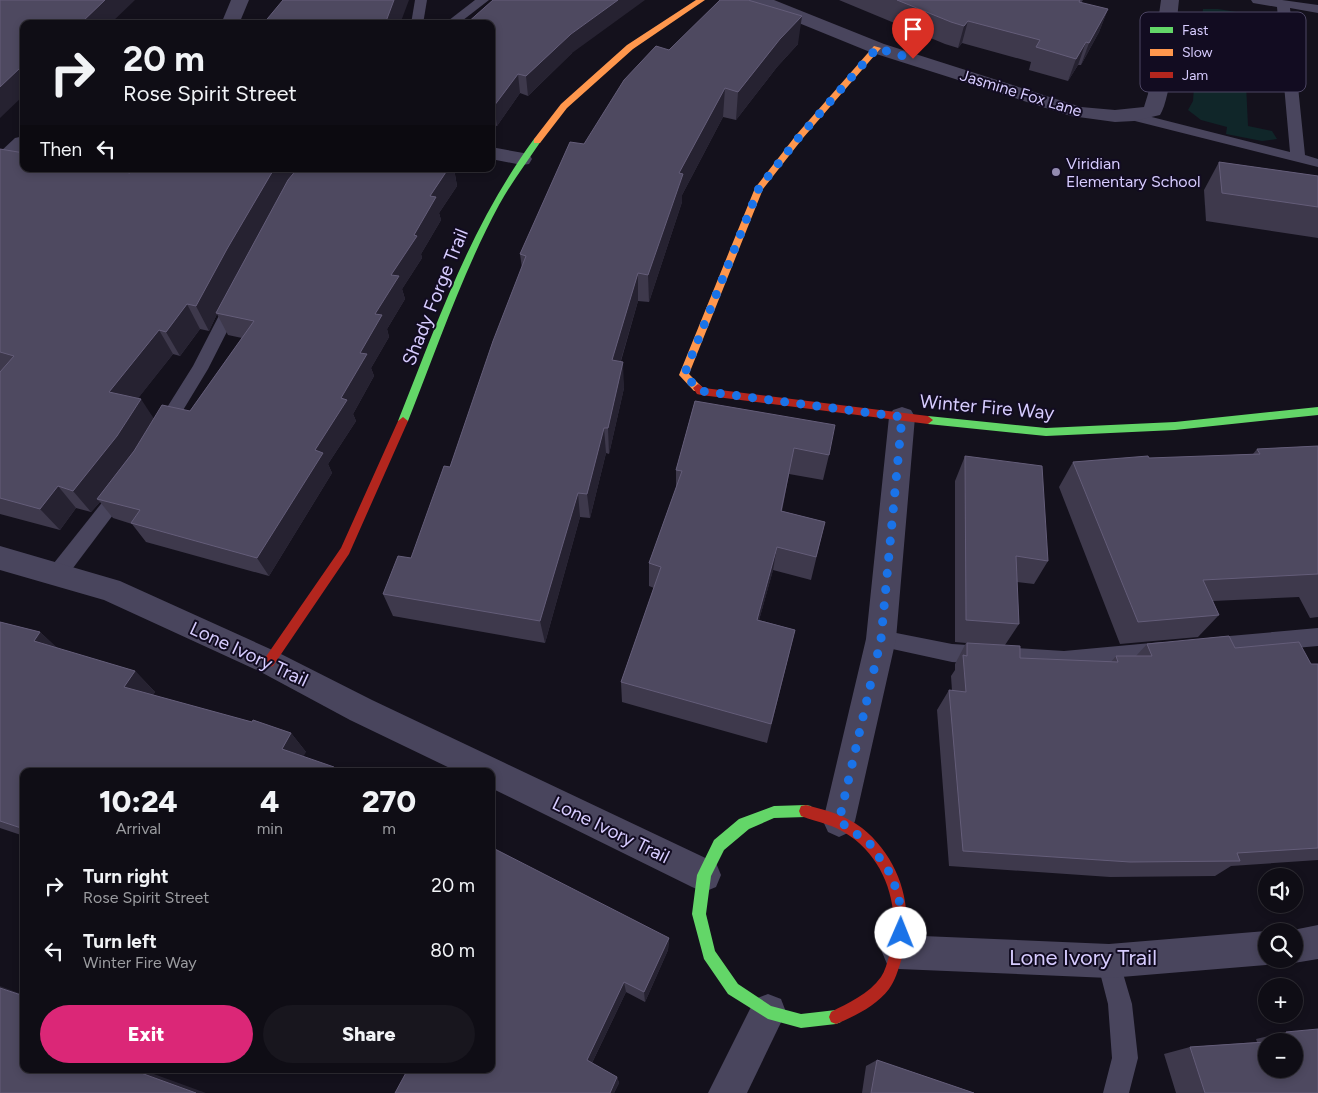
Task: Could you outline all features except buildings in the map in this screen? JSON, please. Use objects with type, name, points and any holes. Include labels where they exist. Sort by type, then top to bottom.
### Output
[{"type":"street","points":[[232,20],[240,0]]},
{"type":"street","name":"Shady Forge Trail","points":[[269,662],[345,551],[391,452],[475,242],[522,159],[564,106],[630,47],[702,0]]},
{"type":"street","name":"Jasmine Fox Lane","points":[[758,0],[877,48],[1078,112],[1103,117],[1132,116],[1153,111],[1158,92]]},
{"type":"street","name":"Winter Fire Way","points":[[877,48],[800,136],[759,188],[684,375],[701,391],[902,417],[1046,432],[1175,426],[1318,411]]},
{"type":"street","points":[[0,145],[20,142]]},
{"type":"street","points":[[0,163],[20,144]]},
{"type":"street","points":[[495,154],[522,159]]},
{"type":"street","points":[[839,821],[881,639],[902,417]]},
{"type":"street","name":"Lone Ivory Trail","points":[[0,558],[110,590],[269,662],[361,710],[482,768]]},
{"type":"street","name":"Lone Ivory Trail","points":[[495,774],[704,875]]},
{"type":"street","points":[[774,812],[806,812],[839,821],[870,844],[892,876],[903,914],[899,952],[886,982],[863,1004],[834,1018],[801,1021],[768,1012],[733,989],[709,954],[699,914],[704,875],[719,846],[744,824],[774,812]]},
{"type":"street","points":[[1303,944],[1318,942]]},
{"type":"street","name":"Lone Ivory Trail","points":[[899,952],[1110,961],[1258,949]]},
{"type":"street","points":[[727,1093],[768,1012]]},
{"type":"lane","points":[[418,20],[420,0]]},
{"type":"lane","points":[[456,20],[483,0]]},
{"type":"lane","points":[[1257,0],[1318,9]]},
{"type":"lane","points":[[1283,4],[1284,12]]},
{"type":"lane","points":[[1292,92],[1298,159]]},
{"type":"lane","points":[[1132,116],[1318,163]]},
{"type":"lane","points":[[156,441],[200,370],[239,292]]},
{"type":"lane","points":[[57,574],[129,481]]},
{"type":"lane","points":[[881,639],[952,653],[1064,660],[1318,637]]},
{"type":"lane","points":[[1110,961],[1120,1004],[1125,1058],[1116,1093]]},
{"type":"green space","points":[[1203,9],[1218,9],[1236,12],[1203,12]]},
{"type":"green space","points":[[1194,92],[1246,92],[1248,126],[1272,131],[1277,139],[1262,141],[1226,134],[1227,127],[1201,120],[1188,110],[1193,101]]},
{"type":"traffic: fast","points":[[403,421],[445,313],[477,239],[515,171],[537,141]]},
{"type":"traffic: fast","points":[[928,420],[1046,432],[1175,426],[1318,411]]},
{"type":"traffic: fast","points":[[806,811],[774,812],[744,824],[719,845],[704,875],[699,914],[709,954],[733,989],[768,1012],[801,1021],[836,1017]]},
{"type":"traffic: slow","points":[[537,141],[564,106],[630,47],[701,0]]},
{"type":"traffic: slow","points":[[698,388],[684,375],[759,188],[800,136],[877,48]]},
{"type":"traffic: jam","points":[[698,388],[701,391],[928,420]]},
{"type":"traffic: jam","points":[[269,662],[345,551],[403,421]]},
{"type":"traffic: jam","points":[[806,811],[827,816],[857,832],[885,864],[894,883],[899,903],[901,924],[899,945],[886,982],[869,998],[836,1017]]},
{"type":"place","name":"Viridian Elementary School","points":[[1056,172]]},
{"type":"route","points":[[901,933],[903,914],[892,876],[870,844],[839,821],[881,639],[902,417],[701,391],[684,375],[759,188],[800,136],[877,48],[913,59]]}]
